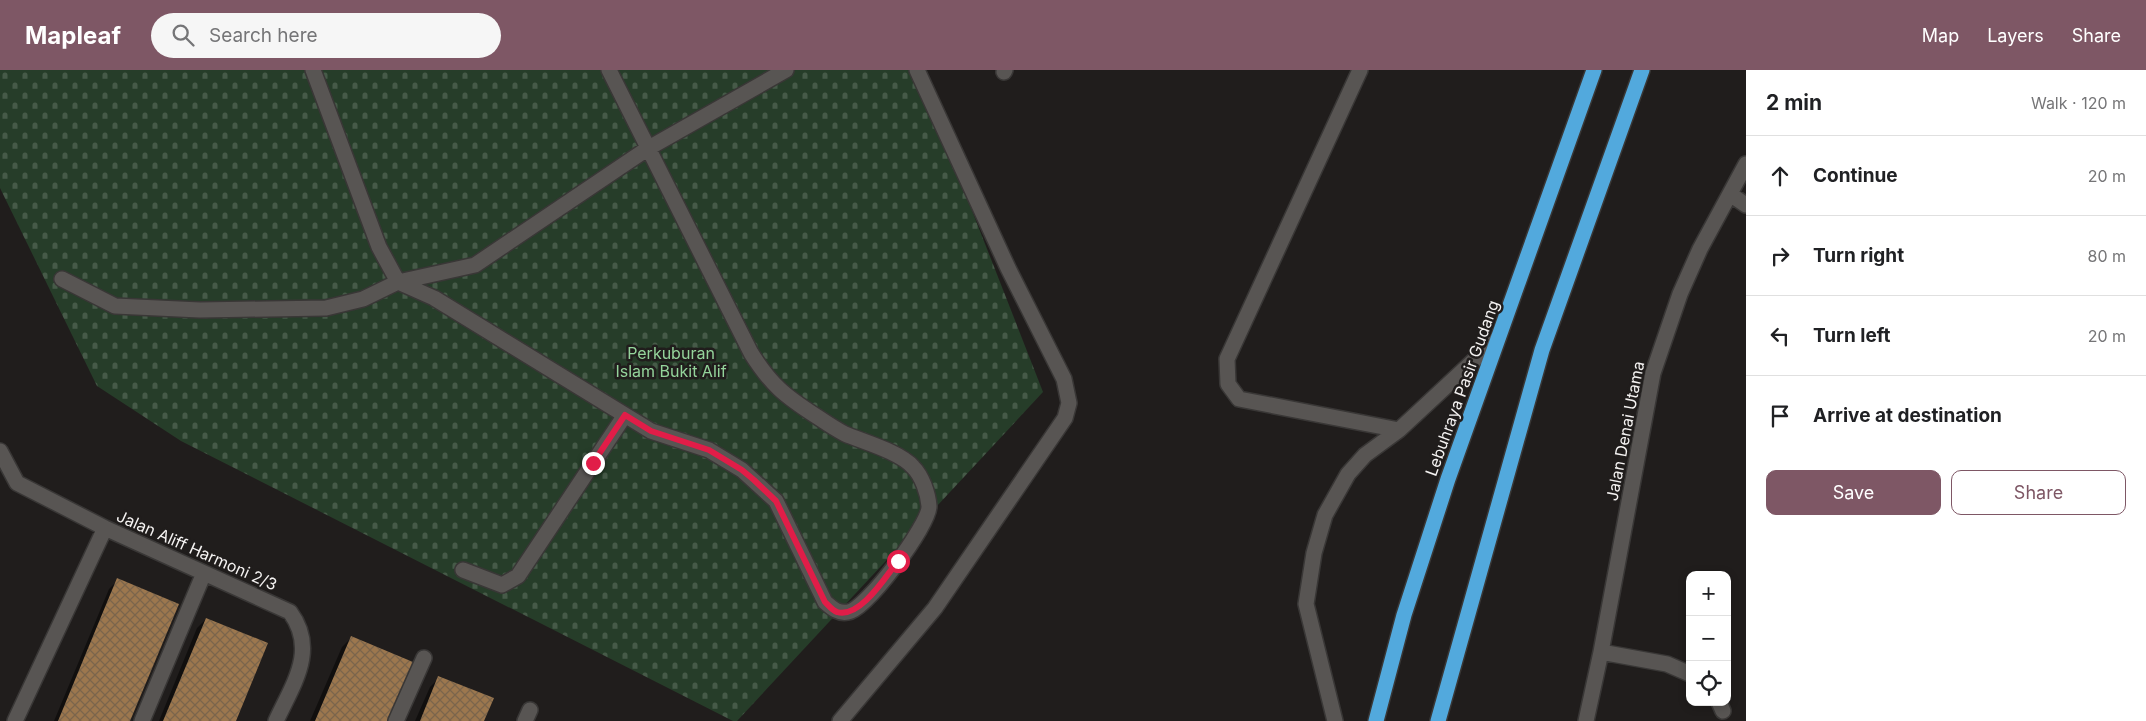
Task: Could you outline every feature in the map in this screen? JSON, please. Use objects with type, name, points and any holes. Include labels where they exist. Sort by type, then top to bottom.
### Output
[{"type":"highway","name":"Lebuhraya Pasir Gudang","points":[[1376,721],[1404,615],[1448,479],[1594,70]]},
{"type":"highway","points":[[1438,721],[1542,350],[1642,70]]},
{"type":"street","points":[[313,70],[379,247],[398,282],[434,298],[651,431],[709,450],[742,470],[776,501],[825,602],[837,612],[849,612],[860,607],[917,533],[929,507],[924,485],[913,466],[890,453],[842,433],[783,394],[765,376],[751,353],[609,70]]},
{"type":"street","points":[[62,279],[115,306],[200,310],[326,308],[364,299],[398,282],[475,265],[647,149],[786,70]]},
{"type":"street","points":[[840,721],[935,608],[1065,418],[1069,403],[1064,379],[1008,268],[917,70]]},
{"type":"street","points":[[1360,70],[1227,359],[1228,384],[1239,399],[1399,430]]},
{"type":"street","name":"Jalan Denai Utama","points":[[1586,721],[1601,652],[1653,373],[1680,294],[1700,249],[1746,164]]},
{"type":"street","points":[[1730,194],[1746,205]]},
{"type":"street","points":[[1335,721],[1306,604],[1314,553],[1325,515],[1348,474],[1365,455],[1399,430],[1498,338]]},
{"type":"street","points":[[463,570],[502,585],[518,576],[625,415]]},
{"type":"street","name":"Jalan Aliff Harmoni 2/3","points":[[0,451],[17,483],[105,528],[290,612],[297,622],[303,649],[302,664],[276,721]]},
{"type":"street","points":[[15,721],[105,528]]},
{"type":"street","points":[[142,721],[204,573]]},
{"type":"street","points":[[1601,652],[1667,664],[1686,672]]},
{"type":"street","points":[[396,721],[424,658]]},
{"type":"green space","name":"Perkuburan Islam Bukit Alif","points":[[0,70],[917,70],[1043,392],[737,721],[733,721],[181,441],[97,386],[0,188]]},
{"type":"building","points":[[117,578],[179,604],[130,721],[58,721]]},
{"type":"building","points":[[206,618],[268,643],[236,721],[163,721]]},
{"type":"building","points":[[351,636],[413,662],[388,721],[315,721]]},
{"type":"building","points":[[438,676],[494,698],[484,721],[420,721]]},
{"type":"route","points":[[593,463],[625,415],[651,431],[709,450],[742,470],[776,501],[825,602],[837,612],[849,612],[860,607],[898,561]]}]
